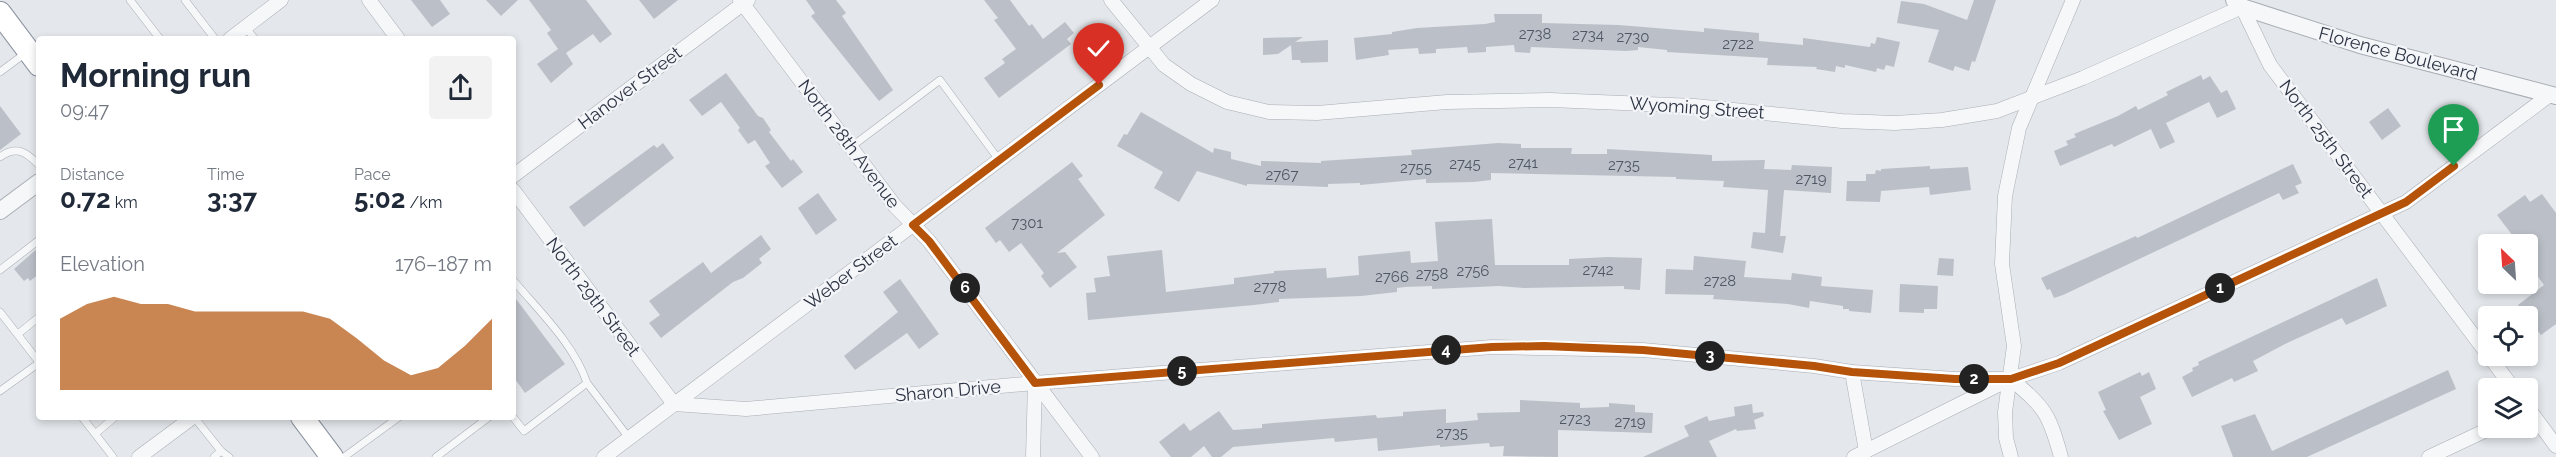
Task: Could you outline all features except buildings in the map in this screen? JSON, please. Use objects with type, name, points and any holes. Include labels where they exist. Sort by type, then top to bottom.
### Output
[{"type":"highway","points":[[0,13],[34,58]]},
{"type":"highway","points":[[304,420],[332,457]]},
{"type":"street","points":[[234,36],[281,0]]},
{"type":"street","points":[[369,0],[396,36]]},
{"type":"street","name":"Wyoming Street","points":[[1110,0],[1164,65],[1210,95],[1251,109],[1317,113],[1447,102],[1550,100],[1695,106],[1842,121],[1896,123],[1942,120],[1997,111],[2083,78],[2238,4]]},
{"type":"street","name":"Weber Street","points":[[604,457],[1212,0]]},
{"type":"street","points":[[2011,457],[2006,438],[2005,412],[2014,346],[2006,300],[2002,231],[2005,196],[2019,128],[2073,0]]},
{"type":"street","name":"North 28th Avenue","points":[[744,1],[895,206],[929,241],[1092,457]]},
{"type":"street","name":"Hanover Street","points":[[516,174],[744,1]]},
{"type":"street","name":"Florence Boulevard","points":[[2238,4],[2360,45],[2553,95]]},
{"type":"street","name":"North 25th Street","points":[[2238,4],[2270,65],[2505,378]]},
{"type":"street","name":"Sharon Drive","points":[[674,404],[746,409],[1435,350],[1544,346],[1643,350],[1814,366],[1852,372],[1955,379],[2011,379],[2059,363],[2406,202],[2553,95]]},
{"type":"street","points":[[0,211],[36,184]]},
{"type":"street","name":"North 29th Street","points":[[516,194],[674,404]]},
{"type":"street","points":[[1852,372],[1860,454],[2011,379]]},
{"type":"street","points":[[2011,379],[2038,402],[2052,422],[2061,457]]},
{"type":"street","points":[[1033,457],[1035,383]]},
{"type":"street","points":[[139,457],[190,420]]},
{"type":"street","points":[[2538,422],[2556,446]]},
{"type":"street","points":[[2429,457],[2478,434]]},
{"type":"lane","points":[[130,0],[158,36]]},
{"type":"lane","points":[[185,0],[213,36]]},
{"type":"lane","points":[[245,27],[252,36]]},
{"type":"lane","points":[[0,72],[34,58]]},
{"type":"lane","points":[[851,147],[940,80],[999,160]]},
{"type":"lane","points":[[0,157],[13,150],[20,150],[36,162]]},
{"type":"lane","points":[[0,270],[36,242]]},
{"type":"lane","points":[[516,284],[564,342],[582,368],[587,383],[629,438]]},
{"type":"lane","points":[[0,312],[36,358]]},
{"type":"lane","points":[[18,334],[36,319]]},
{"type":"lane","points":[[0,391],[36,364]]},
{"type":"lane","points":[[516,420],[524,430],[587,383]]},
{"type":"lane","points":[[84,420],[113,457]]},
{"type":"lane","points":[[95,434],[112,420]]},
{"type":"lane","points":[[196,420],[221,451],[229,457]]},
{"type":"lane","points":[[344,457],[395,420]]},
{"type":"lane","points":[[436,457],[485,420]]},
{"type":"lane","points":[[214,457],[221,451]]},
{"type":"route","points":[[1099,85],[913,225],[929,241],[1035,383],[1435,350],[1544,346],[1643,350],[1814,366],[1852,372],[1955,379],[2011,379],[2059,363],[2406,202],[2454,166]]}]
